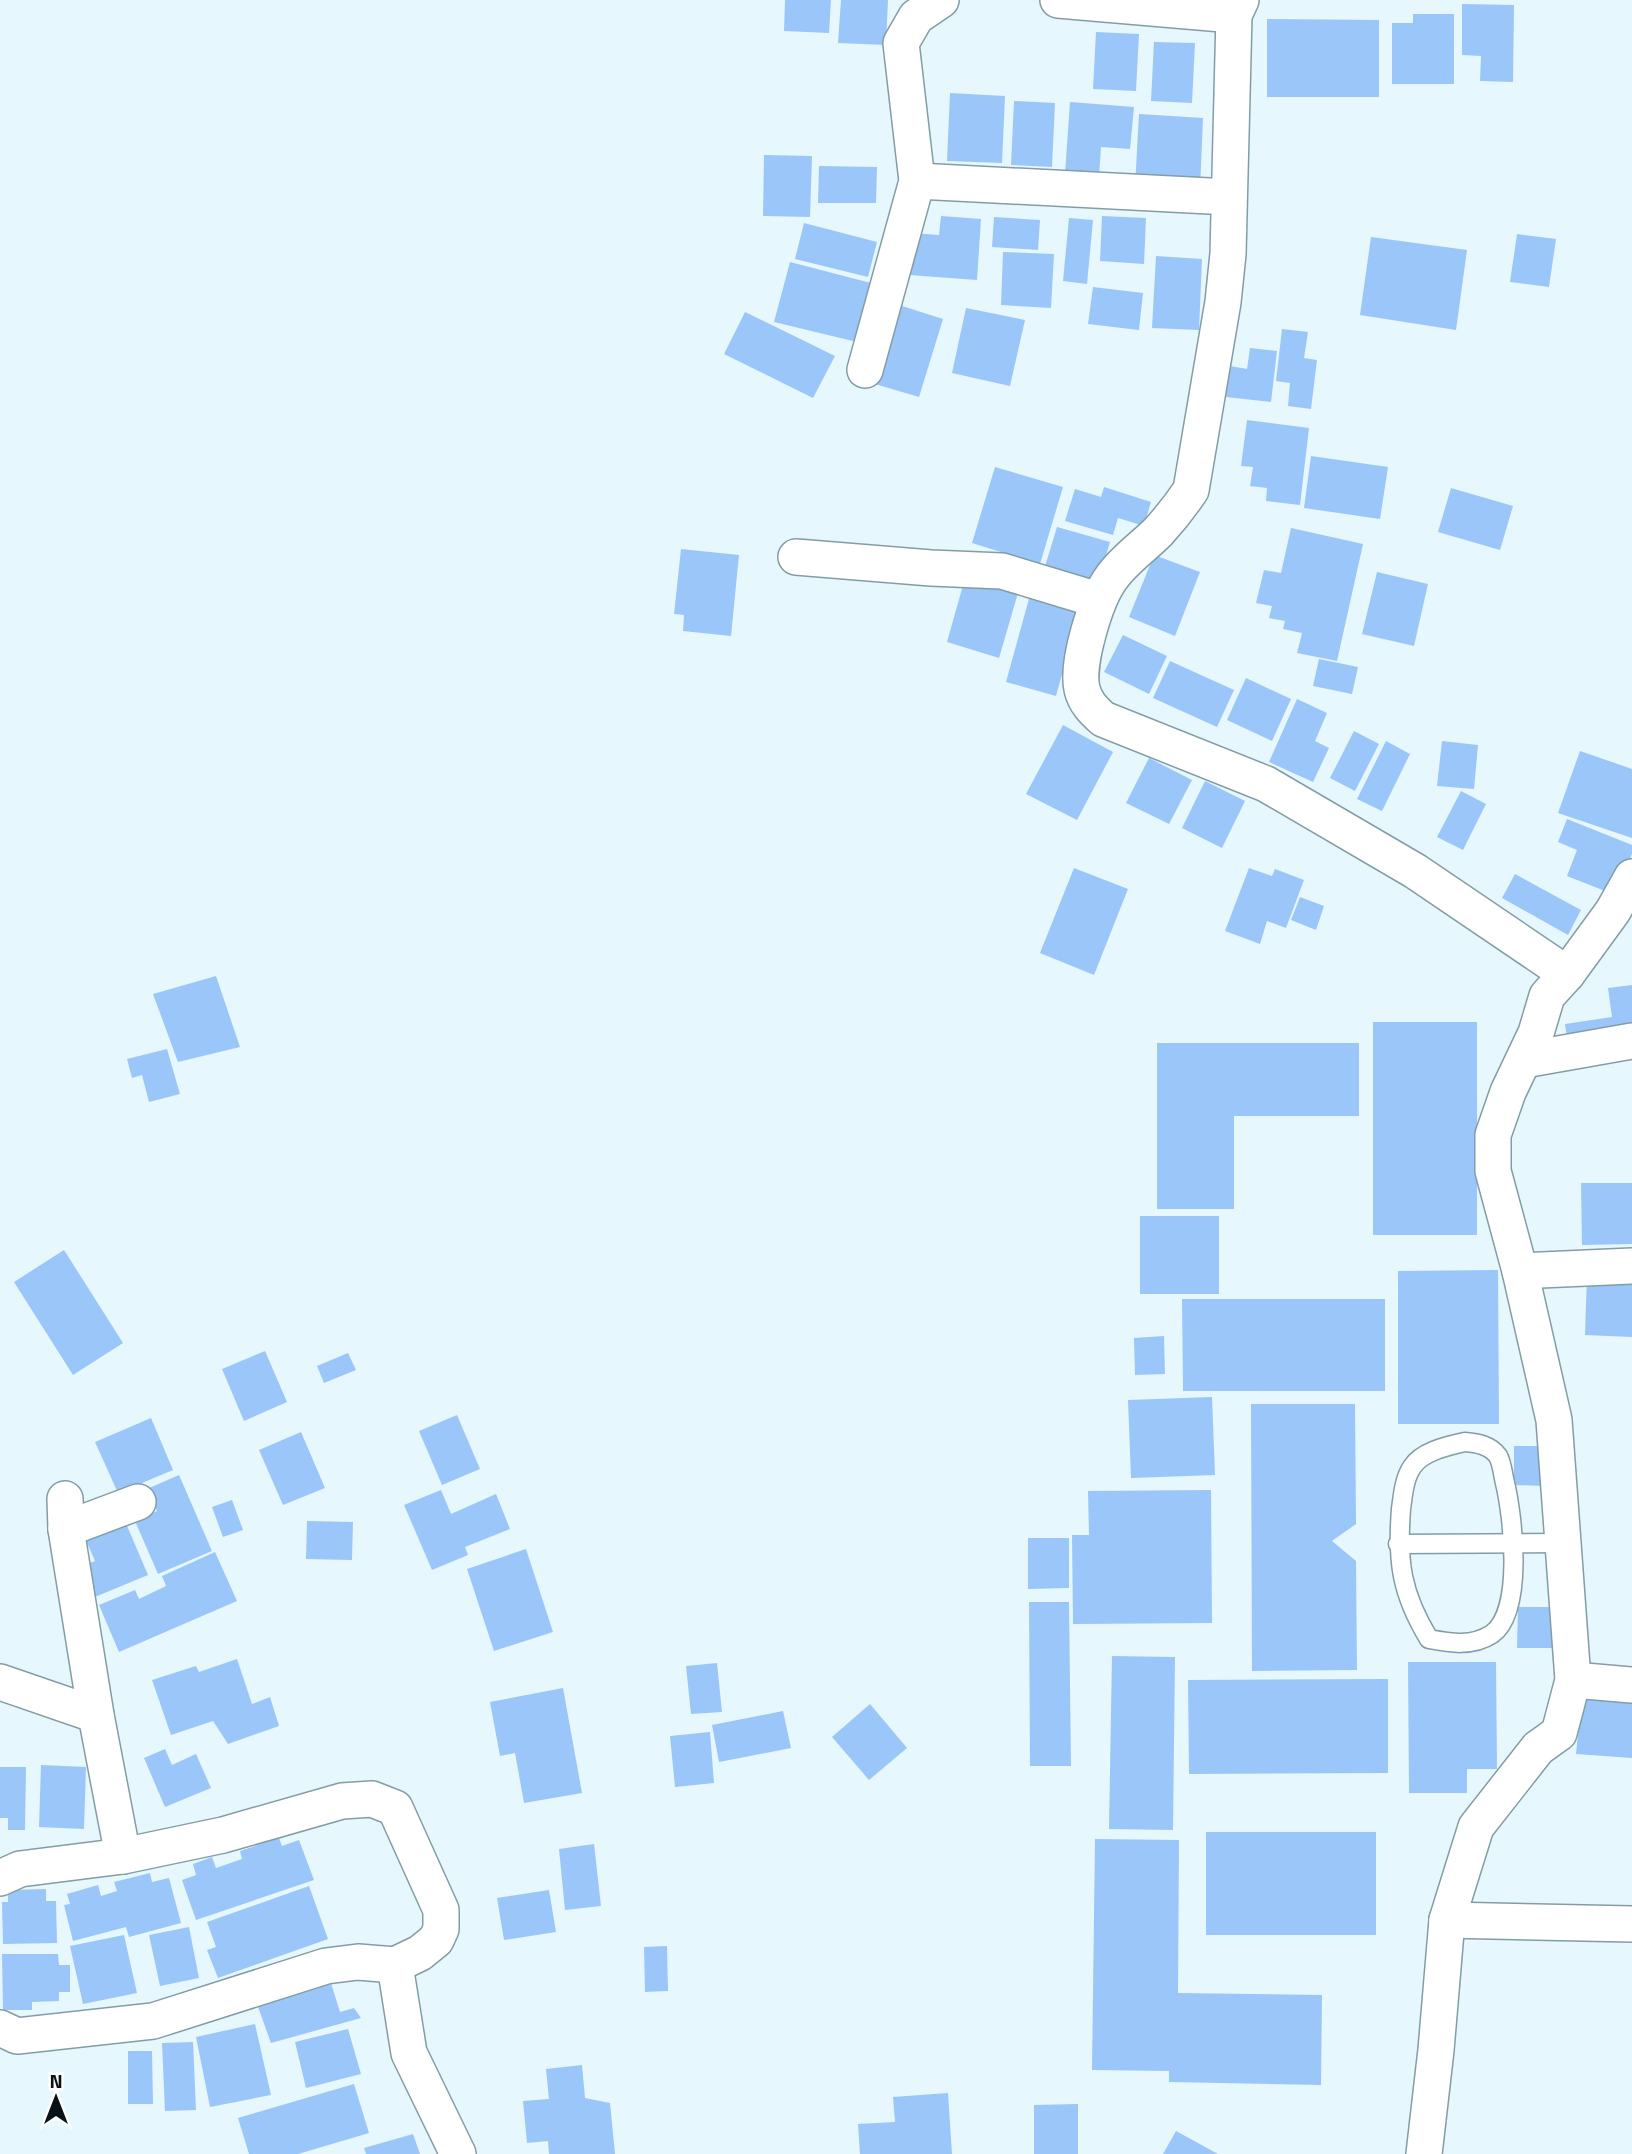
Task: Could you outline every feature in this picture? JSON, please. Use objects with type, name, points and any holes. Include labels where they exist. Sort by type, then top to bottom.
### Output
[{"type":"street","points":[[865,370],[917,181],[901,43],[916,17],[941,0]]},
{"type":"street","points":[[1058,0],[1238,7],[1228,254],[1223,302],[1191,490],[1176,512],[1112,576],[1098,600],[1080,669],[1082,689],[1089,706],[1103,719],[1266,785],[1415,871],[1567,974]]},
{"type":"street","points":[[917,181],[1229,197]]},
{"type":"street","points":[[796,557],[1002,571],[1098,600]]},
{"type":"street","points":[[1424,2154],[1447,1920],[1476,1827],[1538,1748],[1559,1733],[1573,1680],[1554,1420],[1521,1270],[1493,1171],[1493,1135],[1508,1093],[1536,1033],[1547,996],[1567,974],[1613,911],[1632,877]]},
{"type":"street","points":[[1524,1060],[1632,1041]]},
{"type":"street","points":[[1521,1270],[1632,1266]]},
{"type":"street","points":[[123,1856],[96,1715],[65,1514],[138,1502]]},
{"type":"street","points":[[1573,1680],[1632,1685]]},
{"type":"street","points":[[0,1682],[96,1715]]},
{"type":"street","points":[[0,1878],[20,1869],[123,1856],[223,1835],[342,1801],[372,1799],[395,1808],[441,1910],[441,1929],[436,1940],[420,1953],[395,1965],[358,1962],[326,1966],[153,2021],[16,2036],[0,2028]]},
{"type":"street","points":[[1447,1920],[1632,1924]]},
{"type":"street","points":[[395,1965],[410,2053],[458,2154]]},
{"type":"lane","points":[[1465,1442],[1482,1443],[1499,1457],[1510,1505],[1514,1543],[1510,1599],[1505,1616],[1494,1632],[1479,1641],[1457,1644],[1429,1639],[1413,1613],[1398,1544],[1403,1490],[1412,1466],[1436,1449],[1465,1442]]},
{"type":"lane","points":[[1398,1544],[1564,1543]]},
{"type":"building","points":[[785,0],[831,0],[829,33],[784,31]]},
{"type":"building","points":[[841,0],[888,0],[886,45],[838,43]]},
{"type":"building","points":[[1462,4],[1514,5],[1513,82],[1480,81],[1481,56],[1462,55]]},
{"type":"building","points":[[1413,14],[1454,14],[1454,84],[1392,84],[1392,23],[1413,23]]},
{"type":"building","points":[[1267,19],[1379,20],[1379,97],[1267,97]]},
{"type":"building","points":[[1096,32],[1139,34],[1136,91],[1093,89]]},
{"type":"building","points":[[1154,42],[1195,43],[1192,103],[1151,101]]},
{"type":"building","points":[[950,93],[1005,96],[1002,163],[947,161]]},
{"type":"building","points":[[1014,101],[1055,103],[1052,167],[1011,165]]},
{"type":"building","points":[[1070,102],[1134,107],[1130,149],[1101,147],[1099,176],[1065,174]]},
{"type":"building","points":[[1139,114],[1203,118],[1200,190],[1135,187]]},
{"type":"building","points":[[764,155],[812,156],[810,217],[763,216]]},
{"type":"building","points":[[819,166],[877,167],[876,203],[818,203]]},
{"type":"building","points":[[941,216],[981,219],[977,280],[909,275],[912,233],[939,235]]},
{"type":"building","points":[[1102,216],[1146,218],[1144,264],[1100,261]]},
{"type":"building","points":[[994,217],[1040,220],[1038,250],[992,247]]},
{"type":"building","points":[[1069,218],[1093,220],[1087,284],[1063,281]]},
{"type":"building","points":[[804,223],[877,242],[868,277],[795,259]]},
{"type":"building","points":[[1517,234],[1556,239],[1549,287],[1510,282]]},
{"type":"building","points":[[1371,237],[1467,250],[1456,330],[1360,315]]},
{"type":"building","points":[[1003,252],[1054,254],[1051,308],[1001,305]]},
{"type":"building","points":[[1156,256],[1202,259],[1199,330],[1152,328]]},
{"type":"building","points":[[790,262],[871,283],[857,342],[774,322]]},
{"type":"building","points":[[1093,287],[1143,293],[1139,330],[1088,324]]},
{"type":"building","points":[[899,305],[943,319],[919,397],[875,384]]},
{"type":"building","points":[[966,308],[1025,320],[1010,386],[952,373]]},
{"type":"building","points":[[745,312],[835,356],[813,398],[724,354]]},
{"type":"building","points":[[1282,329],[1308,332],[1304,358],[1317,360],[1311,409],[1288,406],[1290,383],[1276,381]]},
{"type":"building","points":[[1250,348],[1277,351],[1271,402],[1226,397],[1230,366],[1247,369]]},
{"type":"building","points":[[1247,420],[1309,428],[1300,505],[1266,501],[1267,488],[1250,486],[1253,467],[1241,466]]},
{"type":"building","points":[[1311,456],[1388,467],[1380,519],[1304,508]]},
{"type":"building","points":[[995,467],[1063,487],[1040,564],[972,543]]},
{"type":"building","points":[[1104,487],[1151,502],[1144,526],[1118,518],[1113,535],[1065,521],[1075,489],[1101,497]]},
{"type":"building","points":[[1451,488],[1513,506],[1500,550],[1438,532]]},
{"type":"building","points":[[1057,527],[1110,542],[1096,590],[1043,573]]},
{"type":"building","points":[[1291,528],[1363,544],[1337,661],[1297,653],[1302,633],[1283,629],[1285,621],[1269,618],[1272,606],[1256,603],[1264,570],[1281,573]]},
{"type":"building","points":[[681,549],[739,555],[731,636],[683,631],[684,615],[674,614]]},
{"type":"building","points":[[1154,555],[1200,572],[1175,636],[1129,617]]},
{"type":"building","points":[[1377,572],[1428,584],[1414,646],[1362,634]]},
{"type":"building","points":[[965,578],[1018,593],[999,658],[947,642]]},
{"type":"building","points":[[1030,595],[1080,609],[1056,696],[1006,682]]},
{"type":"building","points":[[1123,635],[1167,656],[1149,694],[1104,672]]},
{"type":"building","points":[[1319,659],[1358,667],[1352,694],[1313,686]]},
{"type":"building","points":[[1170,661],[1234,690],[1217,727],[1153,698]]},
{"type":"building","points":[[1246,678],[1291,699],[1272,741],[1227,720]]},
{"type":"building","points":[[1297,699],[1327,713],[1315,741],[1329,748],[1313,782],[1269,762]]},
{"type":"building","points":[[1063,725],[1113,752],[1077,820],[1026,794]]},
{"type":"building","points":[[1354,731],[1379,744],[1355,791],[1330,778]]},
{"type":"building","points":[[1386,741],[1410,754],[1382,811],[1357,799]]},
{"type":"building","points":[[1442,741],[1478,745],[1474,789],[1437,786]]},
{"type":"building","points":[[1580,751],[1632,769],[1632,838],[1558,813]]},
{"type":"building","points":[[1149,758],[1192,780],[1169,824],[1126,803]]},
{"type":"building","points":[[1205,781],[1245,801],[1222,848],[1182,828]]},
{"type":"building","points":[[1461,791],[1486,804],[1463,850],[1437,837]]},
{"type":"building","points":[[1567,819],[1632,845],[1632,854],[1615,895],[1567,876],[1577,850],[1558,842]]},
{"type":"building","points":[[1074,868],[1128,889],[1094,975],[1040,953]]},
{"type":"building","points":[[1249,868],[1272,876],[1275,869],[1304,880],[1286,928],[1267,921],[1260,944],[1225,931]]},
{"type":"building","points":[[1515,874],[1581,910],[1568,935],[1502,898]]},
{"type":"building","points":[[1300,897],[1324,906],[1316,930],[1291,920]]},
{"type":"building","points":[[216,976],[240,1047],[178,1062],[153,994]]},
{"type":"building","points":[[1632,985],[1632,1035],[1568,1044],[1565,1024],[1612,1017],[1608,988]]},
{"type":"building","points":[[1373,1022],[1477,1022],[1477,1235],[1373,1235]]},
{"type":"building","points":[[1157,1043],[1359,1043],[1359,1116],[1234,1116],[1234,1209],[1157,1209]]},
{"type":"building","points":[[167,1049],[180,1094],[149,1102],[142,1075],[132,1078],[127,1059]]},
{"type":"building","points":[[1581,1183],[1632,1183],[1632,1244],[1582,1245]]},
{"type":"building","points":[[1140,1216],[1219,1216],[1219,1294],[1140,1294]]},
{"type":"building","points":[[64,1250],[123,1343],[73,1375],[14,1282]]},
{"type":"building","points":[[1498,1270],[1499,1424],[1398,1424],[1398,1271]]},
{"type":"building","points":[[1587,1274],[1632,1275],[1632,1337],[1585,1335]]},
{"type":"building","points":[[1182,1299],[1385,1299],[1385,1391],[1183,1391]]},
{"type":"building","points":[[1164,1336],[1165,1374],[1135,1375],[1134,1338]]},
{"type":"building","points":[[265,1351],[287,1402],[244,1421],[222,1369]]},
{"type":"building","points":[[348,1353],[356,1370],[324,1383],[317,1366]]},
{"type":"building","points":[[1212,1397],[1215,1475],[1131,1478],[1128,1400]]},
{"type":"building","points":[[1251,1404],[1355,1404],[1356,1524],[1332,1541],[1356,1561],[1357,1670],[1252,1671]]},
{"type":"building","points":[[457,1415],[480,1469],[442,1485],[419,1431]]},
{"type":"building","points":[[151,1418],[173,1470],[118,1493],[95,1442]]},
{"type":"building","points":[[301,1432],[325,1488],[283,1505],[259,1450]]},
{"type":"building","points":[[1514,1446],[1546,1446],[1546,1486],[1514,1485]]},
{"type":"building","points":[[179,1475],[212,1551],[158,1574],[135,1521],[157,1511],[147,1489]]},
{"type":"building","points":[[441,1490],[451,1514],[496,1494],[510,1529],[465,1547],[468,1555],[432,1570],[404,1505]]},
{"type":"building","points":[[1211,1490],[1212,1623],[1073,1624],[1072,1535],[1089,1535],[1088,1491]]},
{"type":"building","points":[[232,1500],[243,1530],[223,1537],[212,1507]]},
{"type":"building","points":[[125,1521],[148,1575],[90,1599],[77,1568],[95,1561],[85,1538]]},
{"type":"building","points":[[307,1521],[353,1522],[352,1560],[306,1559]]},
{"type":"building","points":[[1028,1538],[1069,1538],[1069,1588],[1028,1589]]},
{"type":"building","points":[[526,1549],[553,1632],[494,1651],[467,1569]]},
{"type":"building","points":[[215,1552],[237,1601],[119,1652],[99,1605],[135,1590],[139,1599],[166,1586],[162,1576]]},
{"type":"building","points":[[1029,1602],[1069,1602],[1071,1766],[1030,1766]]},
{"type":"building","points":[[1518,1607],[1554,1607],[1553,1648],[1517,1648]]},
{"type":"building","points":[[1112,1656],[1175,1657],[1173,1830],[1109,1829]]},
{"type":"building","points":[[237,1659],[252,1704],[270,1697],[279,1726],[228,1744],[213,1721],[171,1735],[152,1680],[196,1666],[199,1672]]},
{"type":"building","points":[[1408,1662],[1496,1662],[1497,1769],[1467,1769],[1467,1793],[1409,1793]]},
{"type":"building","points":[[717,1663],[722,1712],[691,1714],[686,1666]]},
{"type":"building","points":[[1388,1679],[1388,1773],[1189,1774],[1188,1680]]},
{"type":"building","points":[[563,1688],[582,1793],[524,1803],[515,1753],[500,1756],[490,1702]]},
{"type":"building","points":[[1582,1694],[1632,1698],[1632,1758],[1576,1754]]},
{"type":"building","points":[[870,1704],[907,1748],[869,1780],[832,1737]]},
{"type":"building","points":[[783,1711],[791,1748],[719,1762],[712,1725]]},
{"type":"building","points":[[710,1732],[714,1783],[675,1787],[670,1736]]},
{"type":"building","points":[[165,1749],[172,1765],[196,1754],[211,1788],[165,1807],[144,1758]]},
{"type":"building","points":[[41,1765],[86,1767],[84,1829],[39,1827]]},
{"type":"building","points":[[0,1767],[26,1767],[25,1830],[8,1830],[8,1818],[0,1818]]},
{"type":"building","points":[[1206,1832],[1376,1832],[1376,1935],[1206,1935]]},
{"type":"building","points":[[279,1838],[282,1846],[299,1840],[314,1880],[196,1920],[182,1880],[196,1875],[193,1864],[212,1857],[216,1868],[242,1859],[240,1851]]},
{"type":"building","points":[[1095,1839],[1179,1840],[1178,1993],[1322,1995],[1321,2085],[1169,2082],[1169,2071],[1092,2070]]},
{"type":"building","points":[[594,1844],[601,1906],[565,1910],[559,1849]]},
{"type":"building","points":[[150,1873],[152,1882],[169,1878],[181,1923],[129,1937],[126,1927],[73,1941],[64,1905],[70,1904],[67,1894],[98,1885],[101,1896],[117,1891],[114,1882]]},
{"type":"building","points":[[309,1886],[328,1939],[218,1978],[207,1950],[216,1947],[207,1922]]},
{"type":"building","points":[[46,1889],[46,1901],[56,1901],[57,1943],[3,1944],[2,1902],[8,1902],[8,1890]]},
{"type":"building","points":[[549,1890],[556,1932],[504,1940],[497,1898]]},
{"type":"building","points":[[189,1927],[199,1978],[160,1986],[149,1935]]},
{"type":"building","points":[[124,1935],[137,1993],[83,2004],[70,1946]]},
{"type":"building","points":[[667,1946],[668,1991],[645,1992],[644,1947]]},
{"type":"building","points":[[2,1954],[58,1954],[59,1965],[70,1965],[70,1992],[59,1992],[59,2001],[32,2002],[32,2010],[3,2010]]},
{"type":"building","points":[[330,1980],[340,2012],[354,2008],[361,2018],[271,2043],[253,1993]]},
{"type":"building","points":[[255,2024],[271,2095],[210,2107],[196,2037]]},
{"type":"building","points":[[348,2029],[361,2074],[306,2088],[295,2042]]},
{"type":"building","points":[[193,2042],[196,2110],[165,2111],[162,2043]]},
{"type":"building","points":[[128,2051],[152,2051],[153,2104],[128,2104]]},
{"type":"building","points":[[582,2065],[585,2098],[610,2103],[615,2154],[549,2154],[548,2141],[527,2143],[523,2101],[549,2099],[546,2069]]},
{"type":"building","points":[[354,2084],[369,2133],[298,2154],[249,2154],[238,2118]]},
{"type":"building","points":[[948,2093],[952,2154],[860,2154],[858,2124],[895,2122],[893,2097]]},
{"type":"building","points":[[1078,2104],[1078,2154],[1034,2154],[1034,2105]]},
{"type":"building","points":[[1176,2131],[1218,2154],[1163,2154]]},
{"type":"building","points":[[413,2134],[420,2154],[366,2154],[364,2148]]}]
